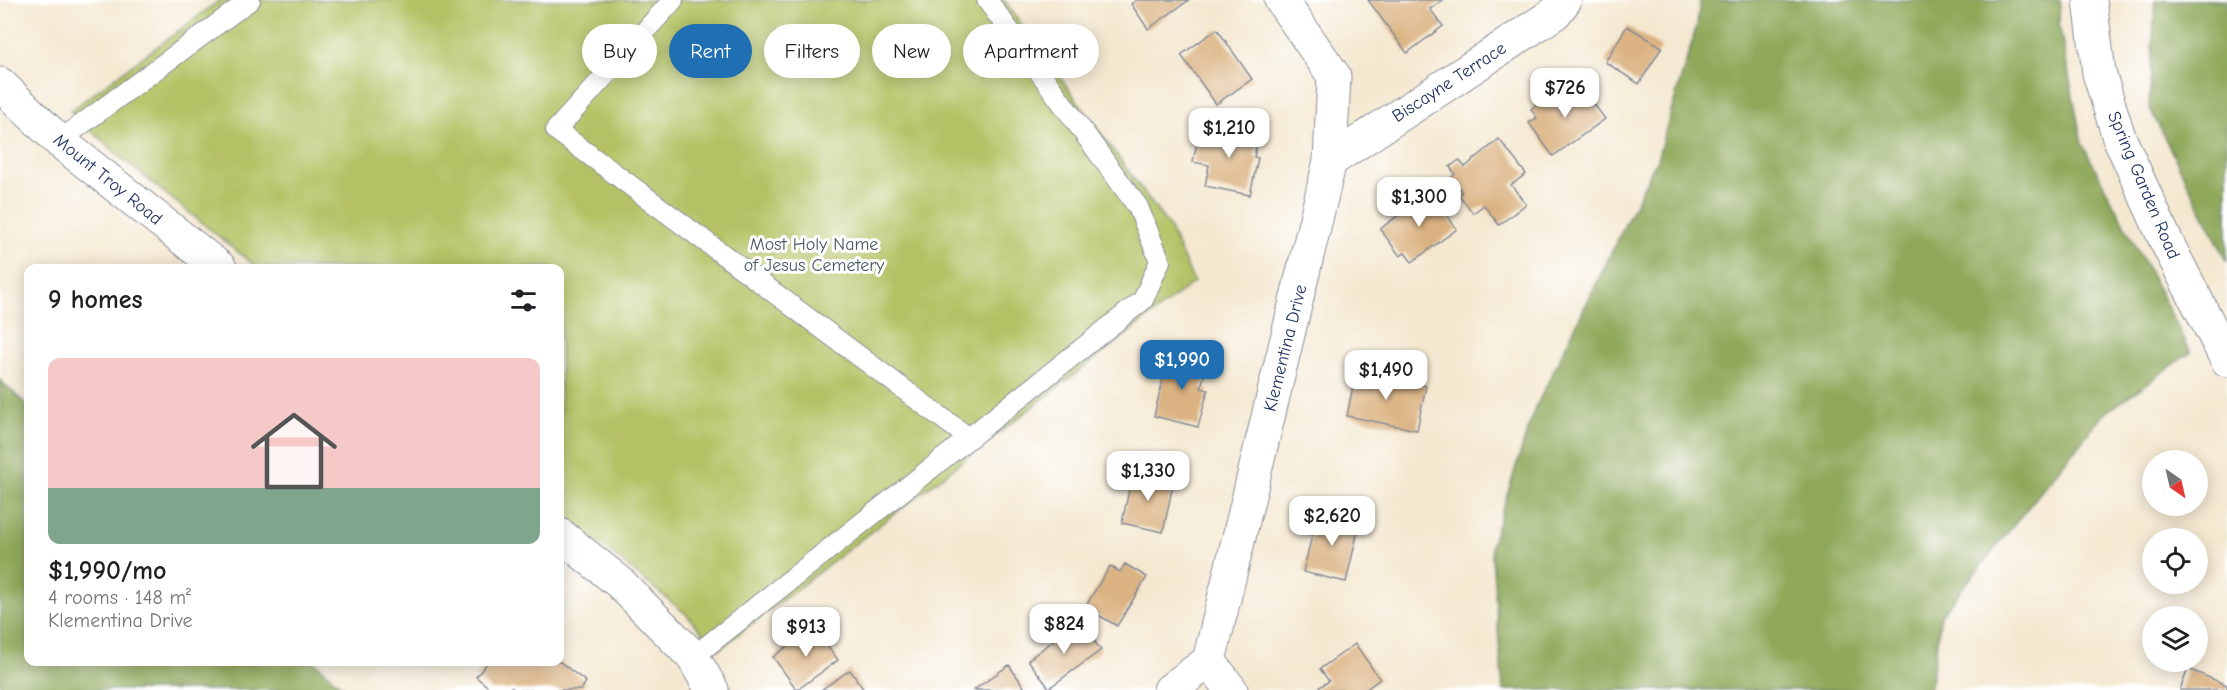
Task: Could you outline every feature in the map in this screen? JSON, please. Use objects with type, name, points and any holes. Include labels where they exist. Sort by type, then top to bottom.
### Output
[{"type":"street","name":"Klementina Drive","points":[[1209,661],[1330,161],[1334,76],[1281,0]]},
{"type":"street","name":"Biscayne Terrace","points":[[1330,161],[1555,13],[1565,0]]},
{"type":"street","name":"Spring Garden Road","points":[[2090,0],[2099,73],[2119,137],[2165,239],[2227,360]]},
{"type":"street","name":"Mount Troy Road","points":[[0,84],[59,141],[215,264]]},
{"type":"street","points":[[564,539],[619,582],[693,657],[712,690]]},
{"type":"street","points":[[1170,690],[1209,661],[1231,690]]},
{"type":"lane","points":[[59,141],[250,0]]},
{"type":"lane","points":[[673,0],[556,130],[969,438]]},
{"type":"lane","points":[[693,657],[1143,300],[1160,261],[1138,207],[987,0]]},
{"type":"green space","name":"Most Holy Name of Jesus Cemetery","points":[[220,0],[1004,0],[1021,24],[963,24],[963,78],[1061,78],[1169,227],[1194,282],[718,650],[686,614],[564,515],[564,264],[253,264],[120,157],[70,111]]},
{"type":"green space","points":[[1700,0],[2060,0],[2059,24],[2082,143],[2191,352],[2103,415],[1941,615],[1930,690],[1503,690],[1491,546],[1533,413],[1657,159],[1697,25]]},
{"type":"green space","points":[[2155,0],[2227,0],[2227,261],[2149,107]]},
{"type":"green space","points":[[0,380],[24,402],[24,666],[319,666],[346,690],[0,690]]},
{"type":"building","points":[[1137,0],[1189,0],[1148,29],[1131,4]]},
{"type":"building","points":[[1368,0],[1443,0],[1430,9],[1443,26],[1407,53]]},
{"type":"building","points":[[1627,26],[1662,47],[1639,84],[1605,62]]},
{"type":"building","points":[[1217,29],[1252,79],[1216,104],[1181,55]]},
{"type":"building","points":[[1579,83],[1605,119],[1553,156],[1529,123],[1537,118],[1531,109],[1550,95],[1554,101]]},
{"type":"building","points":[[1220,124],[1259,132],[1254,157],[1258,158],[1250,195],[1205,186],[1209,165],[1193,162],[1199,133],[1217,137]]},
{"type":"building","points":[[1499,139],[1526,174],[1511,185],[1526,204],[1499,225],[1484,205],[1473,213],[1459,195],[1462,192],[1451,178],[1455,174],[1450,167],[1459,160],[1465,167]]},
{"type":"building","points":[[1430,192],[1457,229],[1412,262],[1405,253],[1400,256],[1380,229]]},
{"type":"building","points":[[1169,354],[1207,363],[1201,388],[1208,390],[1198,427],[1154,416]]},
{"type":"building","points":[[1356,371],[1426,386],[1417,430],[1347,416]]},
{"type":"building","points":[[1133,471],[1174,480],[1163,532],[1122,523]]},
{"type":"building","points":[[1318,512],[1360,522],[1346,582],[1303,572]]},
{"type":"building","points":[[1125,564],[1147,577],[1117,626],[1085,607],[1110,566],[1120,572]]},
{"type":"building","points":[[1079,621],[1101,650],[1049,688],[1028,660]]},
{"type":"building","points":[[814,627],[838,660],[797,690],[773,657]]},
{"type":"building","points":[[1355,644],[1380,679],[1365,690],[1315,690],[1329,681],[1320,669]]},
{"type":"building","points":[[564,665],[586,682],[581,690],[515,690],[511,687],[509,690],[492,690],[476,677],[485,666]]},
{"type":"building","points":[[1009,665],[1026,690],[974,690]]},
{"type":"building","points":[[850,670],[864,690],[821,690]]},
{"type":"building","points":[[2187,672],[2195,672],[2227,685],[2227,690],[2180,690]]}]
